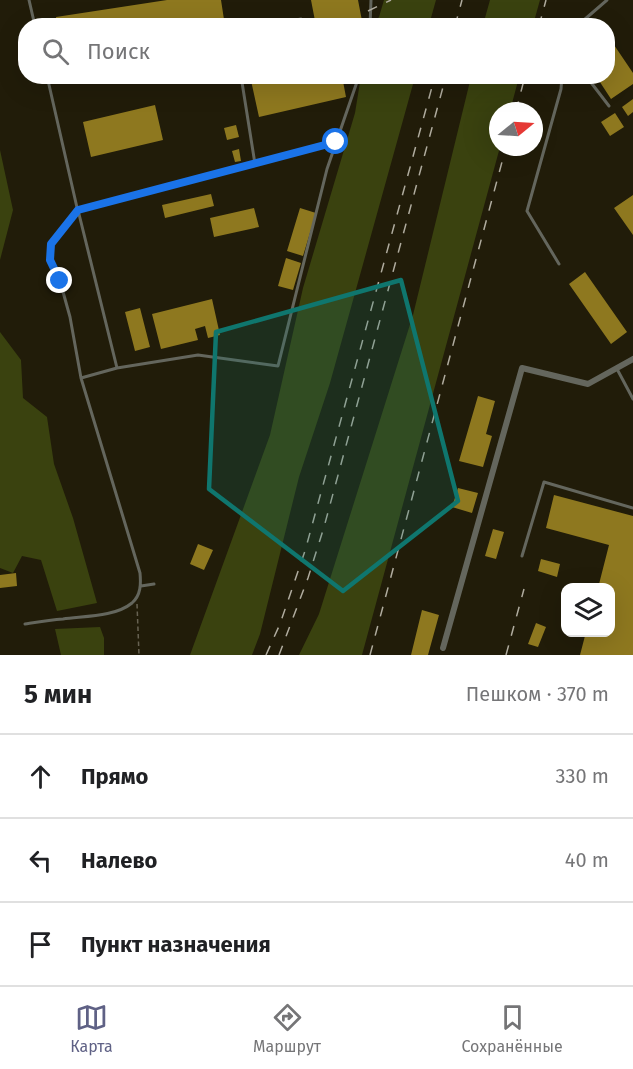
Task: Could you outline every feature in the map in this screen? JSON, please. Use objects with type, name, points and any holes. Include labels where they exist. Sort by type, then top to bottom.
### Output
[{"type":"street","points":[[443,648],[522,368],[588,384],[633,359]]},
{"type":"lane","points":[[29,0],[33,18]]},
{"type":"lane","points":[[370,18],[371,0]]},
{"type":"lane","points":[[586,18],[607,0]]},
{"type":"lane","points":[[49,84],[117,368]]},
{"type":"lane","points":[[243,84],[255,164]]},
{"type":"lane","points":[[81,378],[117,368],[198,355],[278,366],[327,170],[356,84]]},
{"type":"lane","points":[[559,264],[527,211],[561,84]]},
{"type":"lane","points":[[592,84],[609,106]]},
{"type":"lane","points":[[25,624],[121,610],[137,597],[141,586],[140,573],[81,378],[70,317],[60,281],[50,260],[51,244],[78,210],[336,142]]},
{"type":"lane","points":[[78,210],[79,216]]},
{"type":"lane","points":[[617,369],[633,399]]},
{"type":"lane","points":[[522,556],[544,482],[633,508]]},
{"type":"lane","points":[[141,586],[154,584]]},
{"type":"path","points":[[137,597],[139,655]]},
{"type":"highlighted area","points":[[401,280],[458,501],[343,591],[209,489],[216,332]]},
{"type":"green space","points":[[384,0],[436,0],[431,18],[379,17]]},
{"type":"green space","points":[[490,0],[540,0],[535,18],[485,18]]},
{"type":"green space","points":[[360,84],[413,84],[330,383],[299,477],[260,634],[252,655],[190,655],[270,435],[303,288],[355,113]]},
{"type":"green space","points":[[469,84],[517,84],[512,102],[489,102],[489,156],[498,156],[362,655],[299,655],[319,614],[413,315]]},
{"type":"green space","points":[[0,150],[13,210],[0,260]]},
{"type":"green space","points":[[0,332],[21,360],[23,398],[47,417],[54,464],[73,518],[97,603],[57,611],[41,560],[22,556],[13,573],[0,568]]},
{"type":"green space","points":[[100,627],[104,638],[104,655],[61,655],[55,629]]},
{"type":"building","points":[[167,0],[221,0],[224,18],[56,18]]},
{"type":"building","points":[[311,0],[358,0],[361,18],[314,18]]},
{"type":"building","points":[[615,46],[633,73],[633,84],[611,99],[601,84],[615,84]]},
{"type":"building","points":[[252,84],[344,84],[346,97],[259,117]]},
{"type":"building","points":[[633,99],[633,112],[628,116],[622,107]]},
{"type":"building","points":[[155,105],[163,140],[91,157],[83,122]]},
{"type":"building","points":[[615,113],[624,127],[610,136],[601,122]]},
{"type":"building","points":[[236,125],[239,137],[227,140],[224,128]]},
{"type":"building","points":[[239,149],[241,161],[235,162],[232,151]]},
{"type":"building","points":[[211,194],[214,206],[165,218],[162,205]]},
{"type":"building","points":[[633,195],[633,235],[614,208]]},
{"type":"building","points":[[254,208],[259,227],[214,237],[210,218]]},
{"type":"building","points":[[300,208],[316,213],[303,256],[287,251]]},
{"type":"building","points":[[286,258],[301,263],[293,290],[278,286]]},
{"type":"building","points":[[585,272],[627,332],[611,344],[569,284]]},
{"type":"building","points":[[212,299],[220,335],[208,338],[205,326],[195,329],[198,340],[161,349],[152,314]]},
{"type":"building","points":[[140,308],[150,347],[135,351],[125,312]]},
{"type":"building","points":[[478,396],[495,401],[486,434],[492,436],[483,467],[459,461]]},
{"type":"building","points":[[458,488],[478,493],[472,513],[452,507]]},
{"type":"building","points":[[554,495],[633,516],[633,655],[580,655],[585,637],[615,637],[615,583],[599,583],[609,545],[546,528]]},
{"type":"building","points":[[493,529],[504,532],[496,559],[485,556]]},
{"type":"building","points":[[198,544],[213,550],[204,570],[190,564]]},
{"type":"building","points":[[541,559],[560,564],[557,577],[538,571]]},
{"type":"building","points":[[16,573],[17,586],[0,588],[0,575]]},
{"type":"building","points":[[422,610],[439,615],[428,655],[411,655]]},
{"type":"building","points":[[536,623],[546,627],[538,647],[528,644]]},
{"type":"railway","points":[[368,11],[391,0]]},
{"type":"railway","points":[[457,18],[462,0]]},
{"type":"railway","points":[[541,18],[546,0]]},
{"type":"railway","points":[[266,655],[280,624],[305,551],[433,84]]},
{"type":"railway","points":[[279,655],[308,578],[324,527],[444,84]]},
{"type":"railway","points":[[518,102],[523,84]]},
{"type":"railway","points":[[370,655],[504,156]]},
{"type":"railway","points":[[506,655],[524,589]]},
{"type":"route","points":[[60,281],[50,260],[51,244],[78,210],[336,142]]}]
